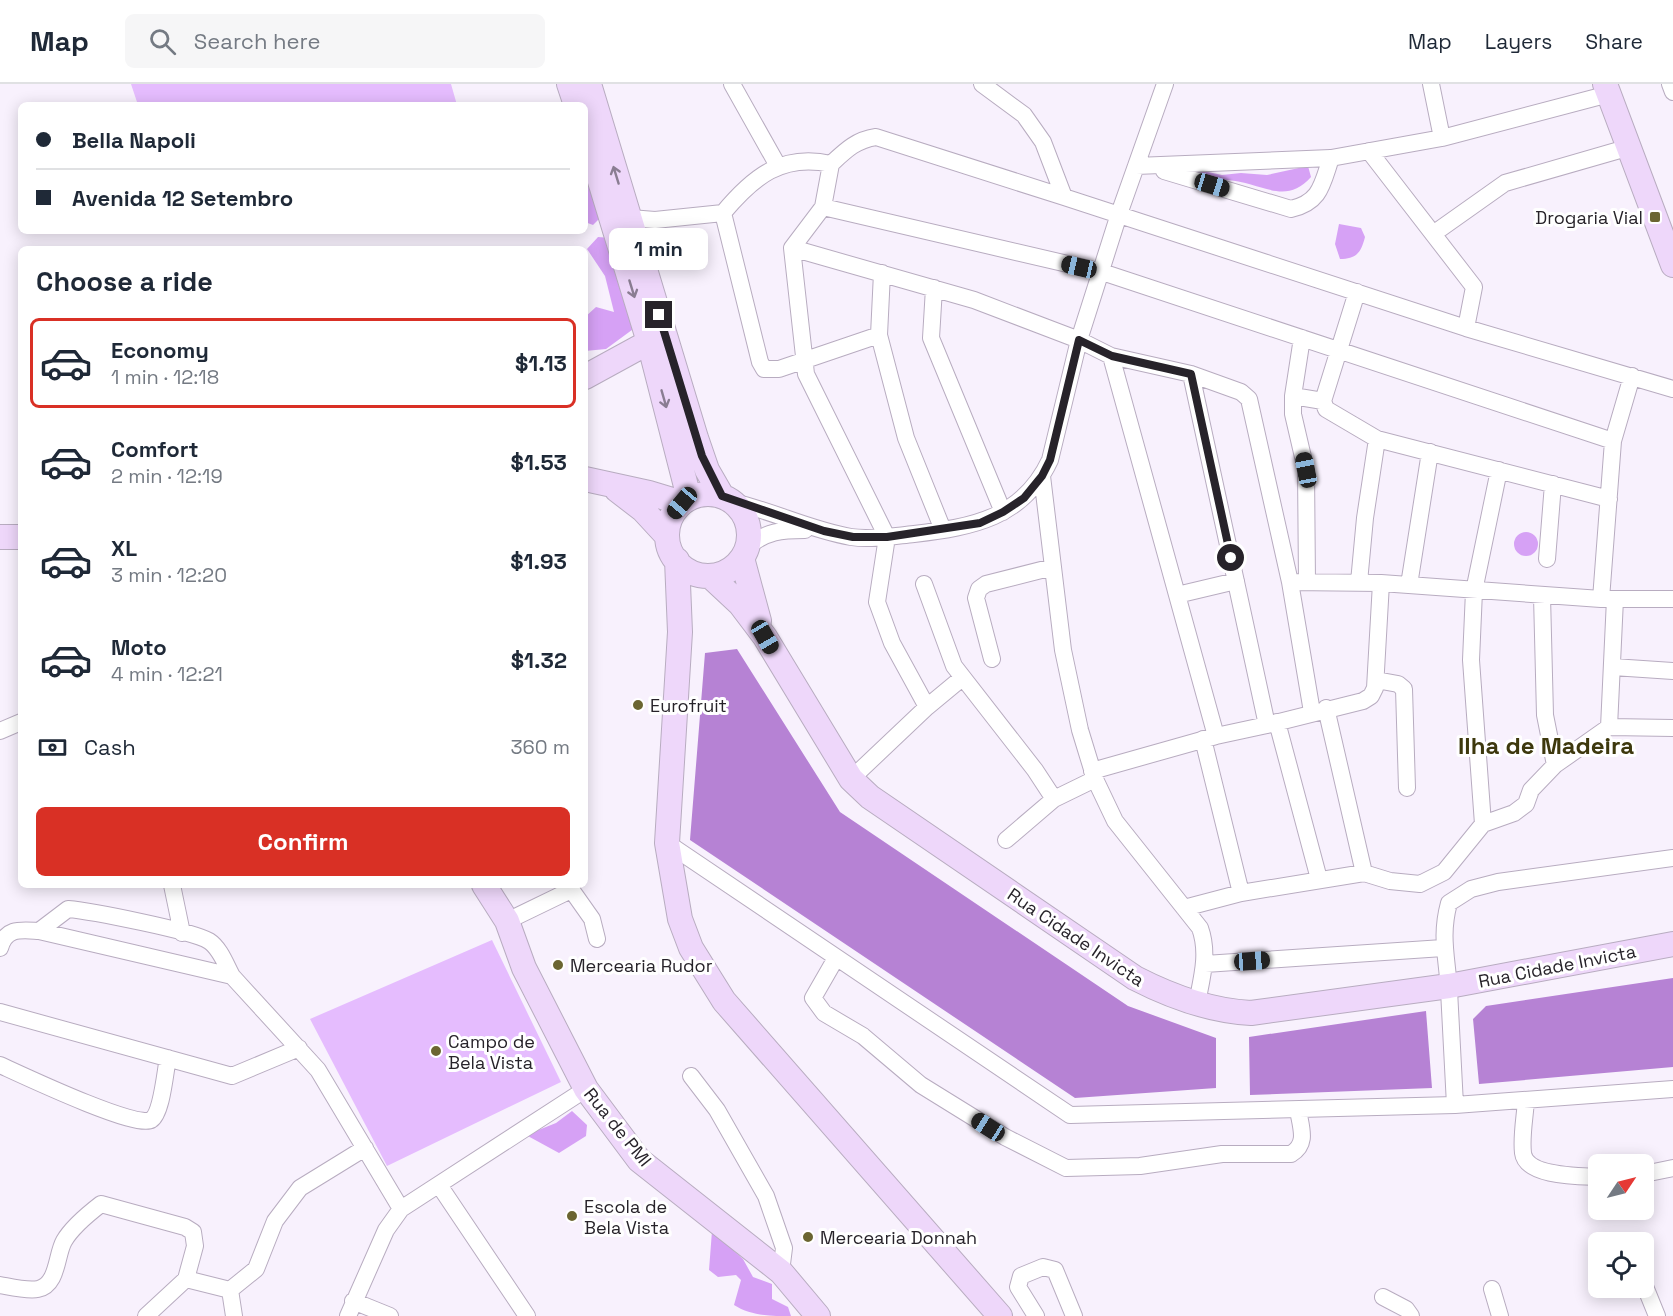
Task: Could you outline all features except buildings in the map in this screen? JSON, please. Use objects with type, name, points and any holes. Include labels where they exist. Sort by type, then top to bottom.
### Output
[{"type":"main road","points":[[569,84],[575,102]]},
{"type":"main road","points":[[589,84],[621,220],[656,337],[702,456],[728,499],[747,522],[745,553],[733,567],[704,575],[677,560]]},
{"type":"main road","points":[[1607,89],[1668,237],[1673,265]]},
{"type":"main road","points":[[588,139],[621,220]]},
{"type":"main road","points":[[588,375],[656,337]]},
{"type":"main road","points":[[656,337],[686,501],[669,524],[668,536]]},
{"type":"main road","points":[[588,480],[612,487],[686,501],[711,494],[728,499]]},
{"type":"main road","points":[[612,487],[644,510],[668,536],[677,560],[680,632],[667,843],[680,919],[691,948],[724,1001],[996,1314]]},
{"type":"main road","points":[[0,537],[18,537]]},
{"type":"main road","name":"Rua Cidade Invicta","points":[[745,553],[751,598],[765,637]]},
{"type":"main road","points":[[680,632],[704,575]]},
{"type":"main road","name":"Rua Cidade Invicta","points":[[704,575],[740,604],[765,637],[851,779],[870,796],[1135,978],[1157,990],[1197,1003],[1251,1013],[1449,986],[1673,944]]},
{"type":"main road","name":"Rua de PMI","points":[[486,888],[507,921],[524,968],[586,1089],[639,1160],[781,1272],[818,1316]]},
{"type":"street","points":[[732,84],[778,166]]},
{"type":"street","points":[[982,84],[1024,115],[1043,142],[1064,197]]},
{"type":"street","points":[[728,499],[824,531],[853,537],[887,537],[980,523],[1024,498],[1042,476],[1050,460],[1079,340],[1119,214],[1144,167],[1165,84]]},
{"type":"street","points":[[1431,84],[1442,138]]},
{"type":"street","points":[[1670,84],[1673,92]]},
{"type":"street","points":[[1144,167],[1331,158],[1442,138],[1607,89]]},
{"type":"street","points":[[927,707],[892,643],[877,602],[887,537],[806,374],[804,359],[792,248],[823,207],[831,164],[851,146],[863,139],[876,137],[1466,328],[1671,386]]},
{"type":"street","points":[[1433,234],[1505,183],[1630,147]]},
{"type":"street","points":[[1370,151],[1474,287],[1466,328]]},
{"type":"street","points":[[1144,167],[1291,209],[1305,206],[1319,193],[1331,158]]},
{"type":"street","points":[[621,220],[656,220],[723,213],[745,187],[778,166],[810,159],[831,164]]},
{"type":"street","points":[[823,207],[1102,272],[1613,441]]},
{"type":"street","points":[[723,213],[760,362],[764,369],[770,371],[879,335]]},
{"type":"street","points":[[792,248],[934,288],[1079,340],[1112,356],[1191,374],[1241,392],[1249,399],[1319,710],[1364,873]]},
{"type":"street","points":[[882,273],[879,335],[906,438],[943,530]]},
{"type":"street","points":[[934,288],[931,338],[1003,512]]},
{"type":"street","points":[[1357,292],[1323,401],[1326,409],[1332,414],[1377,439],[1609,499]]},
{"type":"street","points":[[1302,338],[1293,396],[1293,414],[1306,470],[1307,582]]},
{"type":"street","points":[[1112,356],[1177,595],[1241,893]]},
{"type":"street","points":[[1191,374],[1236,581],[1272,723],[1319,879]]},
{"type":"street","points":[[1609,726],[1613,667],[1608,599],[1609,499],[1613,441],[1632,376]]},
{"type":"street","points":[[1293,396],[1323,401]]},
{"type":"street","points":[[1359,582],[1365,518],[1377,439]]},
{"type":"street","points":[[1409,585],[1430,452]]},
{"type":"street","points":[[1483,824],[1471,660],[1474,591],[1499,470]]},
{"type":"street","points":[[1042,476],[1063,650],[1080,730],[1093,775],[1114,820],[1203,935],[1205,964],[1197,1003]]},
{"type":"street","points":[[1547,559],[1553,484]]},
{"type":"street","points":[[745,553],[760,537],[778,530],[824,531]]},
{"type":"street","points":[[992,659],[976,598],[980,589],[986,584],[1053,567]]},
{"type":"street","points":[[1177,595],[1236,581]]},
{"type":"street","points":[[1290,582],[1359,582],[1542,596],[1673,599]]},
{"type":"street","points":[[1006,840],[1054,799],[1093,775],[1209,737],[1363,701],[1371,696],[1376,680],[1381,583]]},
{"type":"street","points":[[924,584],[954,666],[1035,770],[1054,799]]},
{"type":"street","points":[[1542,596],[1545,715],[1555,765]]},
{"type":"street","points":[[1613,667],[1673,671]]},
{"type":"street","points":[[851,779],[927,707],[962,678]]},
{"type":"street","points":[[1376,680],[1398,684],[1404,689],[1407,788]]},
{"type":"street","points":[[0,731],[18,723]]},
{"type":"street","points":[[1184,908],[1241,893],[1364,873],[1390,881],[1420,884],[1444,872],[1483,824],[1514,813],[1526,804],[1531,790],[1555,765],[1609,726],[1673,728]]},
{"type":"street","points":[[667,843],[1070,1115],[1455,1106],[1673,1089]]},
{"type":"street","points":[[1455,1106],[1449,986],[1443,948],[1443,926],[1449,903],[1471,889],[1498,882],[1673,858]]},
{"type":"street","points":[[173,888],[182,933]]},
{"type":"street","points":[[507,921],[569,888],[592,919],[597,939]]},
{"type":"street","points":[[39,931],[68,909],[182,933],[209,941],[217,948],[232,976],[318,1070],[401,1209]]},
{"type":"street","points":[[0,948],[6,935],[15,930],[39,931],[232,976]]},
{"type":"street","points":[[1205,964],[1443,948]]},
{"type":"street","points":[[836,958],[813,998],[824,1013],[863,1036],[921,1085],[1005,1137],[1066,1168],[1140,1166],[1222,1154],[1291,1154],[1300,1149],[1303,1142],[1298,1110]]},
{"type":"street","points":[[0,1012],[232,1076],[299,1048]]},
{"type":"street","points":[[0,1065],[108,1112],[143,1122],[152,1119],[158,1112],[168,1058]]},
{"type":"street","points":[[692,1076],[717,1110],[766,1196],[784,1248],[781,1272]]},
{"type":"street","points":[[390,1316],[350,1308],[386,1230],[401,1209],[586,1089]]},
{"type":"street","points":[[1526,1100],[1523,1155],[1530,1165],[1556,1174],[1588,1176]]},
{"type":"street","points":[[231,1290],[256,1269],[275,1221],[300,1188],[365,1148]]},
{"type":"street","points":[[1654,1172],[1673,1168]]},
{"type":"street","points":[[438,1185],[527,1316]]},
{"type":"street","points":[[0,1285],[38,1289],[47,1284],[52,1277],[64,1241],[88,1213],[101,1204],[185,1227],[193,1232],[195,1246],[186,1279],[147,1316]]},
{"type":"street","points":[[1036,1316],[1018,1287],[1021,1276],[1043,1266],[1054,1270],[1074,1316]]},
{"type":"street","points":[[186,1279],[231,1290]]},
{"type":"street","points":[[1492,1289],[1500,1316]]},
{"type":"street","points":[[231,1290],[234,1316]]},
{"type":"street","points":[[1383,1297],[1406,1310],[1411,1316]]},
{"type":"street","points":[[1650,1298],[1657,1316]]},
{"type":"shaded area","points":[[131,84],[451,84],[456,102],[137,102]]},
{"type":"shaded area","points":[[588,163],[601,217],[593,225],[588,223]]},
{"type":"shaded area","points":[[1308,166],[1311,177],[1301,186],[1291,190],[1271,190],[1226,180],[1199,188],[1199,170],[1222,175],[1241,173],[1267,175]]},
{"type":"shaded area","points":[[1339,224],[1361,228],[1365,237],[1360,251],[1350,258],[1340,259],[1335,244]]},
{"type":"shaded area","points":[[598,237],[611,238],[636,327],[606,349],[588,351],[588,314],[596,307],[614,312],[605,276],[588,248]]},
{"type":"shaded area","points":[[1526,532],[1535,535],[1538,544],[1535,553],[1526,556],[1517,553],[1514,544],[1517,535]]},
{"type":"shaded area","points":[[737,649],[840,812],[1128,1006],[1216,1038],[1216,1088],[1075,1098],[690,840],[705,653]]},
{"type":"shaded area","name":"Campo de Bela Vista","points":[[492,940],[561,1082],[387,1166],[310,1019]]},
{"type":"shaded area","points":[[1673,978],[1673,1067],[1479,1084],[1473,1019],[1486,1006]]},
{"type":"shaded area","points":[[1426,1011],[1432,1088],[1250,1095],[1249,1037]]},
{"type":"shaded area","points":[[572,1111],[587,1125],[586,1136],[559,1153],[526,1135],[556,1123]]},
{"type":"shaded area","points":[[712,1231],[743,1259],[753,1277],[772,1284],[772,1299],[788,1307],[791,1316],[754,1313],[734,1305],[741,1280],[736,1275],[718,1277],[709,1270]]},
{"type":"place","name":"Drogaria Vial","points":[[1655,217]]},
{"type":"place","name":"Eurofruit","points":[[638,705]]},
{"type":"place","name":"Mercearia Rudor","points":[[558,965]]},
{"type":"place","name":"Campo de Bela Vista","points":[[436,1051]]},
{"type":"place","name":"Escola de Bela Vista","points":[[572,1216]]},
{"type":"place","name":"Mercearia Donnah","points":[[808,1237]]},
{"type":"district","name":"Ilha de Madeira","points":[[1546,745]]},
{"type":"route","points":[[659,315],[702,456],[722,496],[733,502],[768,511],[824,531],[853,537],[887,537],[980,523],[1024,498],[1042,476],[1050,460],[1079,340],[1112,356],[1191,374],[1231,558]]}]
